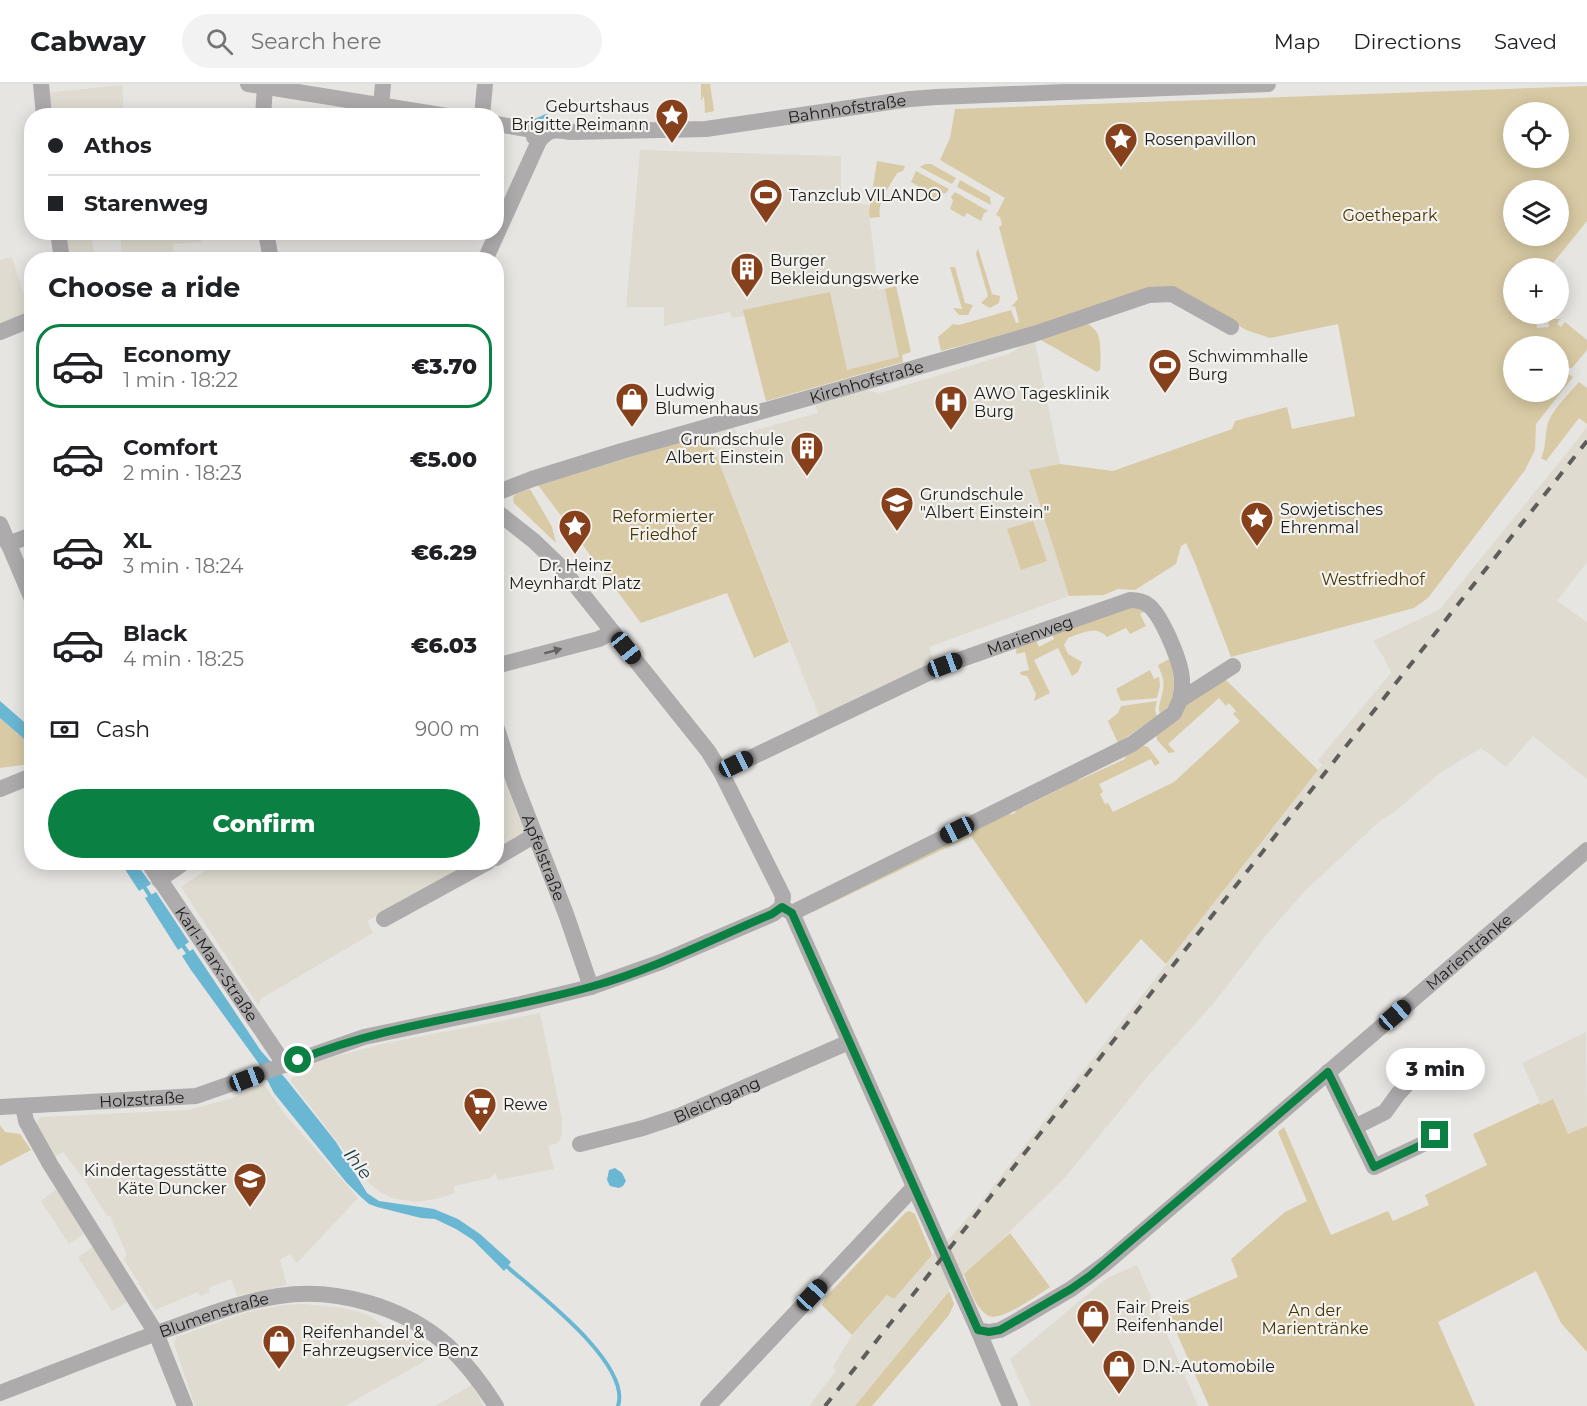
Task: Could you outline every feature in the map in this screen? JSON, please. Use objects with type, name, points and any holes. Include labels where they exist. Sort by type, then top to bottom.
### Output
[{"type":"street","points":[[41,84],[44,108]]},
{"type":"street","points":[[381,105],[383,84]]},
{"type":"street","points":[[483,108],[486,84]]},
{"type":"street","name":"Bahnhofstraße","points":[[536,139],[556,129],[569,132],[706,129],[910,99],[1057,88],[1268,84]]},
{"type":"street","points":[[263,108],[257,85],[399,108]]},
{"type":"street","points":[[504,125],[532,130],[536,139],[504,215]]},
{"type":"street","name":"Kirchhofstraße","points":[[504,490],[527,480],[622,451],[1034,334],[1149,295],[1172,294],[1231,327]]},
{"type":"street","points":[[0,332],[24,322]]},
{"type":"street","points":[[504,518],[549,555],[692,729],[722,772],[783,896],[787,910],[849,1042],[1010,1406]]},
{"type":"street","points":[[0,524],[24,580]]},
{"type":"street","points":[[8,544],[24,538]]},
{"type":"street","name":"Marienweg","points":[[722,772],[945,665],[1130,600],[1148,604],[1157,615],[1181,670],[1180,700]]},
{"type":"street","points":[[504,664],[599,639],[613,632]]},
{"type":"street","points":[[787,910],[1132,744],[1174,713],[1180,700],[1233,666]]},
{"type":"street","name":"Apfelstraße","points":[[504,750],[591,987]]},
{"type":"street","points":[[0,789],[24,779]]},
{"type":"street","points":[[504,853],[535,835]]},
{"type":"street","name":"Marientränke","points":[[978,1330],[989,1332],[1000,1330],[1091,1275],[1587,850]]},
{"type":"street","name":"Karl-Marx-Straße","points":[[153,870],[283,1066]]},
{"type":"street","points":[[159,880],[173,870]]},
{"type":"street","points":[[384,919],[473,870]]},
{"type":"street","name":"Holzstraße","points":[[0,1107],[187,1098],[364,1037],[591,987],[661,962],[772,914],[787,910]]},
{"type":"street","name":"Bleichgang","points":[[580,1144],[679,1116],[849,1042]]},
{"type":"street","points":[[1355,1127],[1385,1112],[1422,1068]]},
{"type":"street","points":[[1328,1072],[1374,1167],[1423,1144],[1435,1135]]},
{"type":"street","name":"Blumenstraße","points":[[23,1106],[26,1121],[50,1164],[156,1333],[246,1303],[279,1295],[326,1295],[350,1299],[397,1314],[434,1336],[464,1362],[496,1406]]},
{"type":"street","points":[[708,1406],[914,1187]]},
{"type":"street","points":[[0,1393],[156,1333],[185,1406]]},
{"type":"shaded area","points":[[122,85],[124,108],[47,108],[46,93]]},
{"type":"shaded area","points":[[640,150],[841,156],[841,196],[847,202],[870,205],[878,290],[888,288],[903,362],[766,401],[744,316],[732,318],[730,312],[664,326],[664,307],[626,307]]},
{"type":"shaded area","points":[[63,240],[92,240],[94,252],[65,252]]},
{"type":"shaded area","points":[[120,240],[201,240],[201,242],[173,244],[173,252],[122,252]]},
{"type":"shaded area","points":[[12,257],[24,296],[24,314],[0,323],[0,260]]},
{"type":"shaded area","name":"Grundschule \"Albert Einstein\"","points":[[1035,342],[1060,464],[1029,470],[1069,596],[929,647],[934,661],[819,716],[708,434],[734,428],[737,435],[818,413],[815,404],[865,390],[880,393],[1009,354],[1022,346]]},
{"type":"shaded area","points":[[1587,426],[1587,562],[1557,601],[1587,622],[1587,779],[1533,736],[1506,767],[1481,748],[1440,773],[1392,814],[1381,820],[1305,891],[1267,934],[1213,1004],[1149,1075],[1064,1179],[949,1290],[855,1406],[809,1406],[836,1371],[833,1367],[852,1335],[888,1295],[894,1299],[976,1208],[1322,765],[1318,760],[1391,673],[1373,641],[1439,610]]},
{"type":"shaded area","points":[[504,769],[525,829],[522,835],[504,845]]},
{"type":"shaded area","points":[[206,870],[462,870],[367,921],[373,933],[262,998],[258,1005],[181,887]]},
{"type":"shaded area","points":[[540,1013],[562,1118],[562,1135],[558,1143],[548,1146],[554,1169],[498,1180],[495,1173],[490,1178],[454,1186],[455,1193],[440,1198],[416,1202],[392,1198],[369,1183],[290,1080],[314,1062],[382,1044]]},
{"type":"shaded area","points":[[1586,1032],[1587,1126],[1568,1135],[1553,1100],[1541,1105],[1522,1063]]},
{"type":"shaded area","name":"Kindertagesstätte Käte Duncker","points":[[264,1084],[283,1112],[358,1198],[297,1263],[290,1254],[280,1260],[287,1285],[237,1296],[231,1279],[209,1288],[210,1292],[200,1296],[198,1292],[155,1310],[124,1259],[127,1255],[110,1216],[107,1216],[63,1152],[54,1157],[34,1125],[41,1117],[188,1110],[230,1099]]},
{"type":"shaded area","points":[[57,1189],[84,1234],[69,1244],[41,1201]]},
{"type":"shaded area","points":[[93,1247],[127,1302],[112,1311],[78,1257]]},
{"type":"shaded area","points":[[1137,1265],[1198,1406],[1031,1406],[1010,1359],[1107,1278]]},
{"type":"shaded area","points":[[304,1304],[343,1308],[366,1314],[388,1330],[391,1327],[435,1348],[430,1358],[345,1406],[195,1406],[174,1344],[176,1337],[248,1312],[284,1305]]},
{"type":"shaded area","points":[[472,1385],[484,1406],[435,1406]]},
{"type":"green space","points":[[701,84],[710,84],[714,111],[705,113],[704,96],[701,101]]},
{"type":"green space","name":"Goethepark","points":[[1587,86],[1587,221],[1569,243],[1569,180],[1503,180],[1503,246],[1567,246],[1557,258],[1503,258],[1503,324],[1536,324],[1537,328],[1549,327],[1549,324],[1557,324],[1561,327],[1567,324],[1587,340],[1587,350],[1572,368],[1569,368],[1569,336],[1503,336],[1503,402],[1553,402],[1536,424],[1535,450],[1525,470],[1428,598],[1414,608],[1231,657],[1186,543],[1181,546],[1176,564],[1135,590],[1118,589],[1104,595],[1069,596],[1029,470],[1060,464],[1113,471],[1232,429],[1235,421],[1287,407],[1292,429],[1355,416],[1338,324],[1270,338],[1246,330],[1178,289],[941,351],[938,337],[953,324],[959,325],[1011,310],[1016,323],[1019,322],[1015,306],[1011,307],[1018,299],[999,227],[1002,225],[1000,217],[996,215],[1005,198],[940,160],[950,138],[955,109]]},
{"type":"green space","points":[[877,161],[905,166],[903,171],[897,173],[885,194],[880,205],[880,217],[870,218],[869,212]]},
{"type":"green space","points":[[931,164],[956,178],[952,184],[920,167]]},
{"type":"green space","points":[[916,171],[949,189],[946,193],[941,194],[936,202],[923,194],[925,190],[911,182]]},
{"type":"green space","points":[[960,180],[990,197],[991,205],[957,187]]},
{"type":"green space","points":[[955,192],[988,211],[984,213],[981,221],[967,213],[964,217],[950,209],[953,201],[951,197]]},
{"type":"green space","points":[[978,248],[992,294],[1000,296],[999,303],[990,308],[981,303],[988,296],[976,254]]},
{"type":"green space","points":[[950,267],[955,267],[965,303],[973,305],[968,315],[959,315],[953,308],[962,309]]},
{"type":"green space","points":[[896,286],[911,352],[902,355],[903,362],[766,401],[743,310],[830,292],[847,370],[899,357],[885,289]]},
{"type":"green space","points":[[1084,321],[1096,331],[1099,338],[1100,370],[1097,372],[1039,339]]},
{"type":"green space","points":[[1579,382],[1587,388],[1587,424],[1579,418],[1546,461],[1541,458],[1549,420],[1562,402],[1569,402],[1569,394]]},
{"type":"green space","name":"Reformierter Friedhof","points":[[708,434],[789,642],[754,658],[727,593],[641,623],[538,485]]},
{"type":"green space","points":[[530,489],[552,527],[556,543],[514,503],[513,498],[516,494]]},
{"type":"green space","points":[[1033,521],[1047,561],[1021,570],[1007,529]]},
{"type":"green space","points":[[1132,606],[1147,610],[1140,614],[1146,626],[1130,634],[1126,628],[1107,637],[1103,633],[1094,631],[1068,638],[1064,645],[1068,654],[1082,662],[1078,672],[1072,676],[1058,648],[1034,660],[1050,693],[1034,701],[1036,694],[1027,676],[1021,675],[1020,672],[1029,670],[1025,652],[1016,654],[1017,644],[1035,638],[1039,647],[1054,639],[1051,632]]},
{"type":"green space","points":[[1171,658],[1174,682],[1172,703],[1160,714],[1159,705],[1163,683],[1158,665]]},
{"type":"green space","points":[[1150,670],[1154,679],[1159,677],[1160,686],[1157,698],[1121,701],[1116,689]]},
{"type":"green space","points":[[1225,679],[1318,770],[1166,964],[1141,939],[1086,1004],[971,836],[813,912],[810,911],[1008,810],[1011,815],[1016,812],[1014,808],[1024,807],[1068,785],[1073,778],[1079,780],[1125,759],[1126,753],[1141,745],[1148,747],[1160,763],[1155,766],[1151,759],[1099,784],[1103,792],[1100,794],[1105,804],[1108,803],[1113,812],[1174,782],[1240,721],[1233,714],[1236,711],[1229,703],[1226,706],[1219,698],[1168,744],[1175,752],[1169,753],[1157,740],[1156,733],[1184,705]]},
{"type":"green space","points":[[1157,701],[1155,710],[1157,716],[1118,743],[1108,721],[1118,713],[1121,706]]},
{"type":"green space","points":[[0,718],[24,739],[24,765],[0,768]]},
{"type":"green space","name":"An der Marientränke","points":[[1553,1099],[1568,1134],[1587,1126],[1587,1352],[1561,1323],[1536,1271],[1438,1322],[1475,1406],[1209,1406],[1166,1309],[1238,1277],[1231,1259],[1285,1212],[1307,1201],[1278,1132],[1284,1127],[1331,1235],[1388,1211],[1393,1221],[1429,1205],[1425,1195],[1487,1165],[1473,1134]]},
{"type":"green space","points":[[0,1125],[5,1132],[20,1134],[31,1150],[0,1166]]},
{"type":"green space","points":[[909,1211],[915,1214],[932,1255],[894,1299],[887,1295],[852,1335],[822,1305],[826,1297]]},
{"type":"green space","points":[[1010,1233],[1050,1287],[1019,1307],[993,1317],[987,1315],[979,1307],[964,1274]]},
{"type":"green space","points":[[949,1291],[954,1304],[949,1315],[872,1406],[855,1406]]},
{"type":"water","points":[[0,701],[24,722],[24,739],[0,718]]},
{"type":"water","points":[[126,870],[141,870],[151,884],[139,891]]},
{"type":"water","points":[[156,892],[189,942],[178,950],[145,898]]},
{"type":"water","points":[[193,949],[261,1051],[336,1142],[367,1193],[379,1201],[434,1209],[458,1219],[480,1234],[511,1262],[504,1271],[473,1240],[456,1229],[435,1219],[421,1218],[369,1204],[346,1182],[274,1093],[259,1064],[191,970],[182,956]]},
{"type":"water","points":[[615,1168],[622,1173],[626,1181],[619,1188],[610,1186],[607,1180],[609,1170]]},
{"type":"waterway","points":[[530,123],[546,116]]},
{"type":"waterway","name":"Ihle","points":[[143,885],[152,899]]},
{"type":"waterway","name":"Ihle","points":[[181,943],[191,957]]},
{"type":"waterway","name":"Ihle","points":[[504,1264],[557,1309],[596,1349],[610,1369],[618,1389],[618,1406]]},
{"type":"railway","points":[[825,1406],[1587,441]]},
{"type":"place","name":"Geburtshaus Brigitte Reimann","points":[[672,144]]},
{"type":"place","name":"Rosenpavillon","points":[[1121,168]]},
{"type":"place","name":"Tanzclub VILANDO","points":[[766,224]]},
{"type":"place","name":"Burger Bekleidungswerke","points":[[747,298]]},
{"type":"place","name":"Schwimmhalle Burg","points":[[1165,394]]},
{"type":"place","name":"Ludwig Blumenhaus","points":[[632,428]]},
{"type":"place","name":"AWO Tagesklinik Burg","points":[[951,431]]},
{"type":"place","name":"Grundschule Albert Einstein","points":[[807,477]]},
{"type":"place","name":"Grundschule \"Albert Einstein\"","points":[[897,532]]},
{"type":"place","name":"Sowjetisches Ehrenmal","points":[[1257,547]]},
{"type":"place","name":"Dr. Heinz Meynhardt Platz","points":[[575,555]]},
{"type":"place","name":"Rewe","points":[[480,1133]]},
{"type":"place","name":"Kindertagesstätte Käte Duncker","points":[[250,1208]]},
{"type":"place","name":"Fair Preis Reifenhandel","points":[[1093,1345]]},
{"type":"place","name":"Reifenhandel & Fahrzeugservice Benz","points":[[279,1370]]},
{"type":"place","name":"D.N.-Automobile","points":[[1119,1395]]},
{"type":"route","points":[[298,1060],[364,1037],[591,987],[661,962],[778,912],[782,907],[792,913],[978,1330],[989,1332],[1000,1330],[1015,1322],[1091,1275],[1328,1072],[1374,1167],[1423,1144],[1435,1135]]},
{"type":"park label","name":"Westfriedhof","points":[[1373,579]]}]
